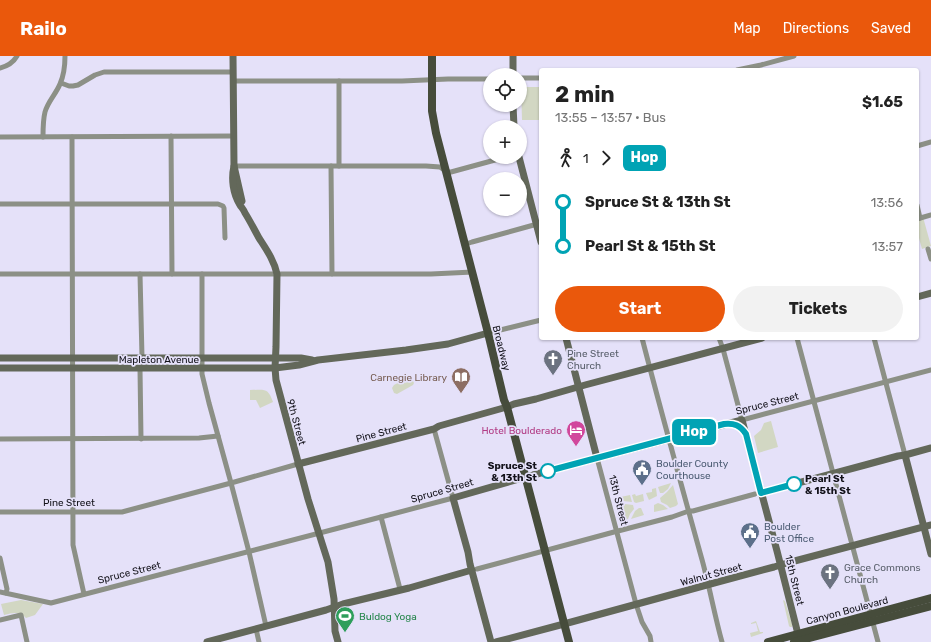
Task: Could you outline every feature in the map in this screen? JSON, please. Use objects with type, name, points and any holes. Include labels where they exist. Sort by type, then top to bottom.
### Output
[{"type":"main road","name":"Broadway","points":[[432,56],[432,105],[440,149],[569,642]]},
{"type":"main road","name":"Canyon Boulevard","points":[[768,642],[798,640],[931,598]]},
{"type":"main road","name":"Canyon Boulevard","points":[[871,618],[931,606]]},
{"type":"street","points":[[0,68],[12,63],[17,56]]},
{"type":"street","points":[[43,137],[43,120],[45,112],[63,77],[65,56]]},
{"type":"street","name":"9th Street","points":[[233,56],[234,166],[244,211],[272,258],[276,268],[275,368],[278,387],[298,464],[328,562],[338,642]]},
{"type":"street","points":[[513,56],[513,68]]},
{"type":"street","points":[[746,68],[794,56]]},
{"type":"street","points":[[60,83],[69,86],[78,85],[94,75],[104,72],[233,72]]},
{"type":"street","points":[[527,78],[539,78]]},
{"type":"street","points":[[233,81],[402,81],[483,79]]},
{"type":"street","points":[[339,81],[339,166]]},
{"type":"street","points":[[171,136],[172,274]]},
{"type":"street","points":[[0,137],[234,136]]},
{"type":"street","points":[[72,137],[73,544],[84,594]]},
{"type":"street","points":[[919,145],[931,142]]},
{"type":"street","points":[[234,166],[426,166],[440,167],[447,172],[483,163]]},
{"type":"street","points":[[466,244],[539,224],[521,164]]},
{"type":"street","points":[[331,166],[332,274]]},
{"type":"street","points":[[0,204],[221,204],[224,208],[225,238]]},
{"type":"street","points":[[919,219],[931,216]]},
{"type":"street","points":[[928,249],[931,259]]},
{"type":"street","points":[[0,274],[431,274],[473,272]]},
{"type":"street","points":[[140,274],[142,358],[140,369],[141,439]]},
{"type":"street","points":[[202,274],[202,374],[249,552],[266,626]]},
{"type":"street","points":[[919,296],[931,293]]},
{"type":"street","name":"Mapleton Avenue","points":[[0,368],[275,368],[299,365],[318,360],[448,344],[539,320]]},
{"type":"street","name":"13th Street","points":[[567,340],[636,604],[642,622],[650,636],[651,642]]},
{"type":"street","points":[[643,340],[708,584],[714,614],[722,642]]},
{"type":"street","name":"15th Street","points":[[720,340],[746,434],[758,493],[781,565],[798,640]]},
{"type":"street","name":"Pine Street","points":[[0,512],[122,512],[434,429],[439,426],[514,404],[754,340]]},
{"type":"street","points":[[798,340],[878,642]]},
{"type":"street","points":[[875,340],[905,455],[927,526],[931,554]]},
{"type":"street","name":"Mapleton Avenue","points":[[0,358],[301,358],[318,360]]},
{"type":"street","name":"Spruce Street","points":[[3,592],[51,603],[319,534],[526,477],[598,460],[724,424],[886,383],[931,370]]},
{"type":"street","points":[[724,424],[737,425],[746,434]]},
{"type":"street","points":[[434,429],[474,570],[492,642]]},
{"type":"street","points":[[0,439],[141,439],[199,438],[218,436]]},
{"type":"street","points":[[207,642],[334,608],[342,604],[409,588],[545,550],[672,517],[688,511],[693,511],[931,448]]},
{"type":"street","points":[[458,516],[457,508],[459,502],[468,493]]},
{"type":"street","points":[[381,517],[400,589]]},
{"type":"street","name":"Walnut Street","points":[[496,642],[927,526]]},
{"type":"street","points":[[764,570],[775,562],[777,551]]},
{"type":"street","points":[[0,558],[7,589],[3,592]]},
{"type":"street","points":[[0,620],[21,614],[28,642]]},
{"type":"street","points":[[256,629],[259,642]]},
{"type":"street","points":[[489,633],[497,640],[504,640]]},
{"type":"green space","points":[[527,87],[539,87],[539,120],[522,120],[522,112],[527,112]]},
{"type":"green space","points":[[923,217],[931,246],[922,249],[919,238],[919,218]]},
{"type":"green space","points":[[411,377],[414,383],[413,385],[397,394],[394,393],[392,388],[394,385]]},
{"type":"green space","points":[[250,390],[265,390],[273,402],[260,408],[256,400],[250,400]]},
{"type":"green space","points":[[771,421],[778,447],[758,453],[754,436],[761,430],[764,423]]},
{"type":"green space","points":[[671,483],[668,489],[663,493],[660,493],[658,487]]},
{"type":"green space","points":[[673,485],[678,504],[670,508],[661,502],[660,498]]},
{"type":"green space","points":[[656,488],[657,496],[649,500],[646,493],[652,492],[652,489]]},
{"type":"green space","points":[[635,494],[636,496],[643,494],[644,501],[634,502],[632,495]]},
{"type":"green space","points":[[630,495],[632,502],[623,501],[616,498]]},
{"type":"green space","points":[[617,501],[633,505],[634,509],[628,519],[621,519]]},
{"type":"green space","points":[[658,503],[668,509],[654,512],[654,505]]},
{"type":"green space","points":[[641,508],[644,515],[631,519],[635,511]]},
{"type":"green space","points":[[21,600],[43,604],[35,615],[26,618],[18,613],[4,615],[1,604]]},
{"type":"green space","points":[[783,600],[785,601],[792,627],[789,626]]},
{"type":"green space","points":[[756,621],[760,632],[763,633],[751,637],[750,633],[758,631],[756,623],[751,624]]},
{"type":"bus line","name":"Hop","points":[[548,471],[724,424],[735,424],[746,434],[761,493],[794,484]]},
{"type":"place","name":"Pine Street Church","points":[[553,376]]},
{"type":"place","name":"Carnegie Library","points":[[461,394]]},
{"type":"place","name":"Hotel Boulderado","points":[[576,447]]},
{"type":"place","name":"Spruce St & 13th St","points":[[548,471]]},
{"type":"place","name":"Pearl St & 15th St","points":[[794,484]]},
{"type":"place","name":"Boulder County Courthouse","points":[[642,486]]},
{"type":"place","name":"Boulder Post Office","points":[[750,549]]},
{"type":"place","name":"Grace Commons Church","points":[[830,590]]},
{"type":"place","name":"Buldog Yoga","points":[[345,633]]}]
